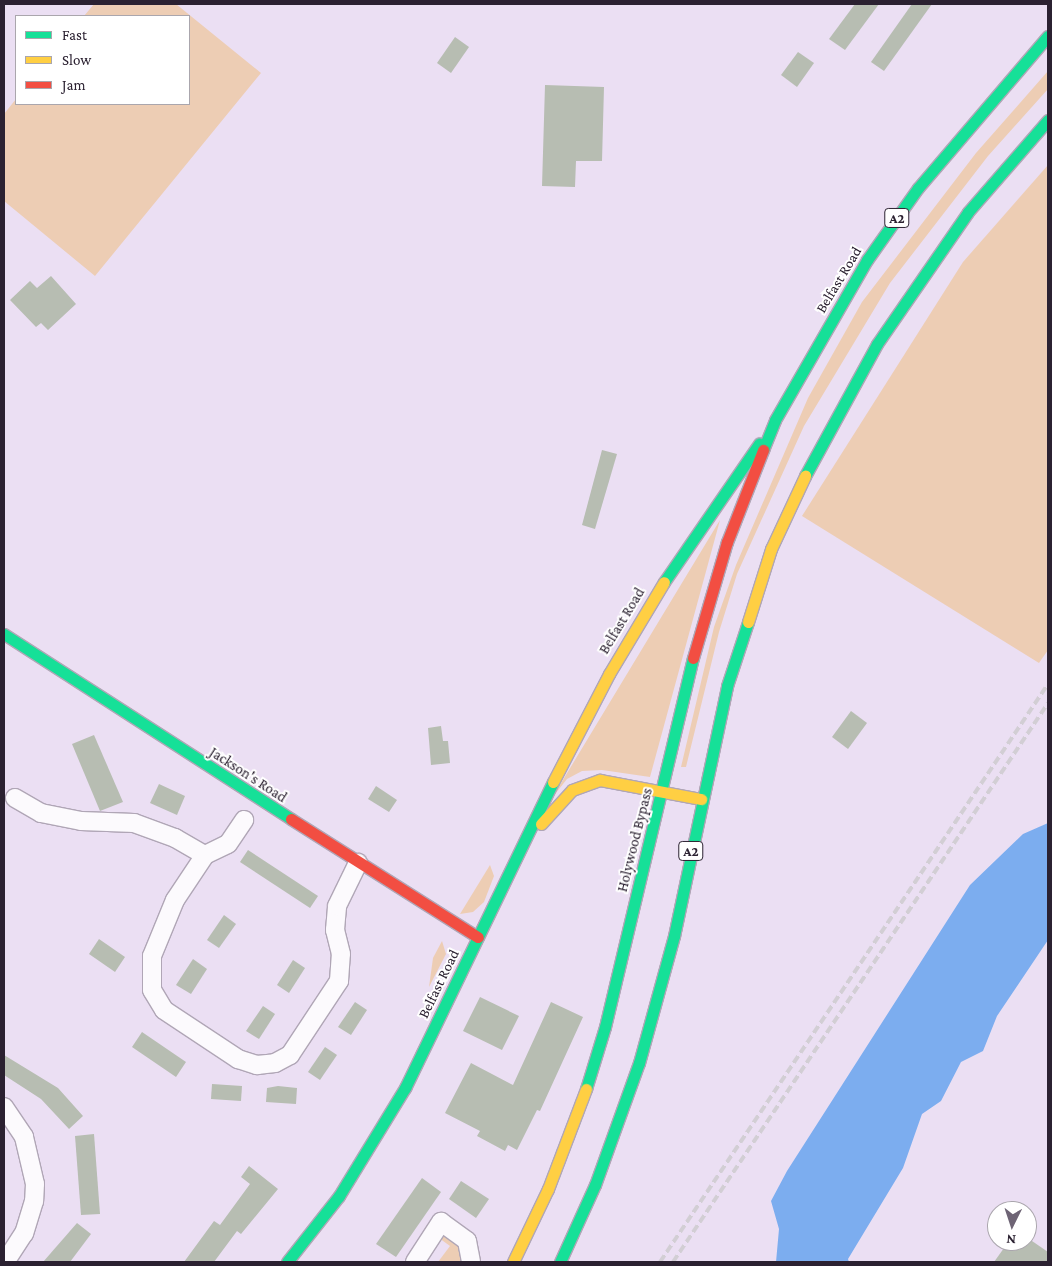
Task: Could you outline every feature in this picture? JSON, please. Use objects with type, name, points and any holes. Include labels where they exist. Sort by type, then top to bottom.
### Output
[{"type":"main road","name":"Belfast Road","points":[[287,1262],[339,1196],[405,1088],[518,850],[609,674],[646,610],[775,420],[867,260],[912,196],[1048,36]]},
{"type":"main road","name":"A2","points":[[560,1262],[595,1186],[639,1063],[674,936],[701,799],[727,686],[746,618],[771,549],[822,441],[877,344],[968,212],[1048,120]]},
{"type":"main road","name":"Holywood Bypass","points":[[512,1262],[548,1189],[574,1121],[605,1028],[701,623],[727,542],[775,420]]},
{"type":"main road","name":"Jackson's Road","points":[[4,634],[358,863],[478,937]]},
{"type":"main road","points":[[518,850],[565,797],[589,782],[611,780],[662,793],[701,799]]},
{"type":"street","points":[[15,798],[41,813],[81,821],[134,823],[176,838],[205,855]]},
{"type":"street","points":[[244,820],[228,844],[205,855],[175,900],[152,956],[152,990],[164,1010],[238,1059],[257,1065],[275,1063],[290,1055],[339,981],[341,954],[335,930],[337,906],[358,863]]},
{"type":"street","points":[[4,1107],[24,1137],[35,1184],[34,1201],[24,1233],[5,1262]]},
{"type":"street","points":[[414,1262],[441,1222],[467,1241],[471,1262]]},
{"type":"shaded area","points":[[94,4],[176,4],[190,15],[85,15]]},
{"type":"shaded area","points":[[190,15],[261,73],[95,276],[4,201],[4,114],[15,100],[15,105],[190,105]]},
{"type":"shaded area","points":[[1048,71],[1048,89],[988,156],[890,283],[804,426],[737,574],[719,632],[686,767],[681,767],[714,627],[736,565],[808,398],[862,302],[976,153]]},
{"type":"shaded area","points":[[1048,165],[1048,650],[1039,663],[802,516],[963,262]]},
{"type":"shaded area","points":[[720,520],[650,777],[602,770],[582,771],[567,779],[552,798]]},
{"type":"shaded area","points":[[490,865],[494,876],[484,902],[473,912],[460,914]]},
{"type":"shaded area","points":[[442,941],[446,954],[429,987],[433,958]]},
{"type":"shaded area","points":[[446,1234],[460,1241],[464,1254],[460,1262],[438,1262],[450,1246],[439,1238]]},
{"type":"water","points":[[1048,823],[1048,940],[997,1016],[983,1051],[961,1062],[941,1101],[922,1114],[903,1168],[848,1259],[849,1262],[776,1262],[779,1229],[771,1201],[787,1171],[970,885],[1023,834]]},
{"type":"building","points":[[855,4],[879,4],[845,50],[829,39]]},
{"type":"building","points":[[912,4],[932,4],[884,71],[871,62]]},
{"type":"building","points":[[455,37],[469,47],[451,73],[437,63]]},
{"type":"building","points":[[798,52],[814,63],[797,87],[781,75]]},
{"type":"building","points":[[545,85],[604,87],[602,161],[576,161],[575,187],[542,186]]},
{"type":"building","points":[[51,276],[76,304],[48,330],[41,323],[36,327],[10,300],[30,281],[37,288]]},
{"type":"building","points":[[602,450],[617,454],[595,529],[582,525]]},
{"type":"building","points":[[851,711],[867,723],[848,749],[832,737]]},
{"type":"building","points":[[441,726],[443,741],[448,741],[450,763],[431,765],[428,728]]},
{"type":"building","points":[[94,735],[123,802],[100,811],[72,744]]},
{"type":"building","points":[[159,784],[185,796],[177,815],[150,803]]},
{"type":"building","points":[[376,786],[397,800],[389,812],[368,799]]},
{"type":"building","points":[[248,850],[318,896],[310,908],[240,862]]},
{"type":"building","points":[[224,915],[236,924],[219,948],[207,940]]},
{"type":"building","points":[[99,939],[125,957],[115,972],[89,954]]},
{"type":"building","points":[[193,959],[207,969],[191,994],[176,985]]},
{"type":"building","points":[[293,960],[305,968],[289,993],[277,985]]},
{"type":"building","points":[[480,997],[519,1016],[502,1050],[463,1031]]},
{"type":"building","points":[[355,1002],[367,1010],[351,1035],[338,1027]]},
{"type":"building","points":[[551,1002],[583,1017],[540,1111],[537,1110],[517,1150],[508,1145],[505,1151],[477,1136],[480,1131],[445,1113],[471,1063],[513,1085]]},
{"type":"building","points":[[263,1006],[275,1014],[259,1039],[246,1031]]},
{"type":"building","points":[[142,1032],[186,1062],[176,1077],[132,1047]]},
{"type":"building","points":[[325,1047],[337,1055],[320,1080],[308,1072]]},
{"type":"building","points":[[4,1055],[58,1088],[83,1116],[69,1129],[41,1099],[4,1075]]},
{"type":"building","points":[[212,1084],[242,1086],[241,1101],[211,1099]]},
{"type":"building","points":[[278,1086],[297,1088],[296,1104],[266,1102],[267,1088]]},
{"type":"building","points":[[94,1134],[100,1214],[81,1215],[75,1136]]},
{"type":"building","points":[[249,1166],[278,1189],[241,1234],[237,1231],[214,1262],[184,1262],[214,1221],[220,1225],[250,1184],[241,1177]]},
{"type":"building","points":[[422,1178],[441,1192],[396,1257],[376,1244]]},
{"type":"building","points":[[461,1181],[489,1199],[476,1218],[449,1199]]},
{"type":"building","points":[[77,1223],[91,1234],[70,1262],[43,1262]]},
{"type":"building","points":[[1037,1244],[1048,1252],[1048,1262],[994,1262],[1002,1251],[1037,1251]]},
{"type":"railway","points":[[660,1262],[1048,684]]},
{"type":"railway","points":[[673,1262],[1048,703]]},
{"type":"traffic: fast","points":[[763,450],[775,420],[867,260],[918,188],[1048,36]]},
{"type":"traffic: fast","points":[[805,476],[877,344],[968,212],[1048,120]]},
{"type":"traffic: fast","points":[[664,582],[759,444]]},
{"type":"traffic: fast","points":[[560,1262],[595,1185],[639,1063],[674,936],[727,686],[748,622]]},
{"type":"traffic: fast","points":[[4,634],[291,819]]},
{"type":"traffic: fast","points":[[586,1089],[605,1027],[693,658]]},
{"type":"traffic: fast","points":[[287,1262],[339,1196],[405,1088],[553,782]]},
{"type":"traffic: slow","points":[[748,622],[771,549],[805,476]]},
{"type":"traffic: slow","points":[[553,782],[609,674],[664,582]]},
{"type":"traffic: slow","points":[[541,824],[572,790],[600,780],[701,799]]},
{"type":"traffic: slow","points":[[513,1262],[548,1189],[586,1089]]},
{"type":"traffic: jam","points":[[693,658],[727,542],[763,450]]},
{"type":"traffic: jam","points":[[291,819],[478,937]]}]
